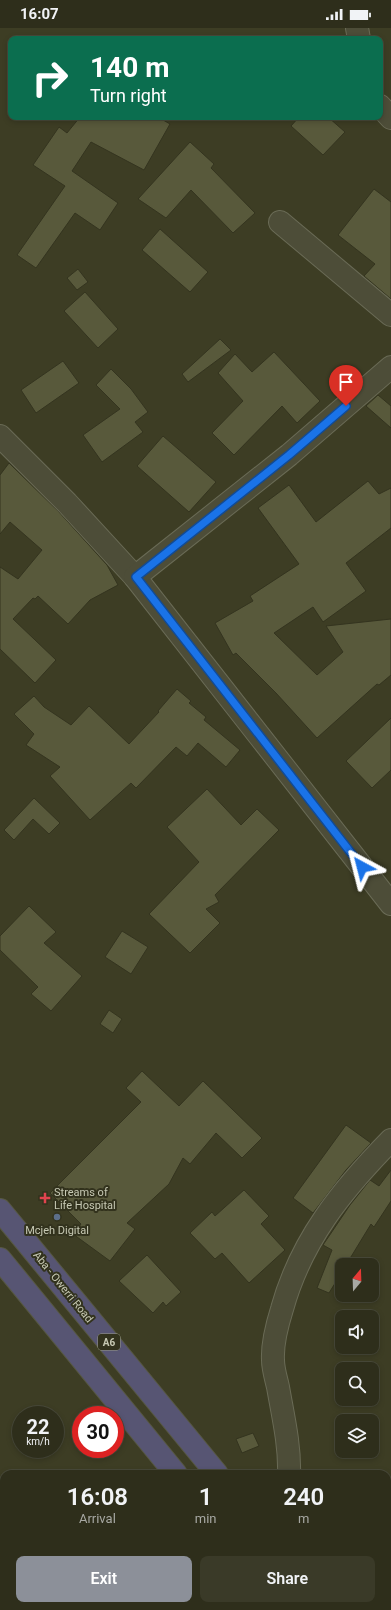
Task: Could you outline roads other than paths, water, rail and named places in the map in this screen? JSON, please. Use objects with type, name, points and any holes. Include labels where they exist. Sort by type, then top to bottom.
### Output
[{"type":"highway","name":"Aba - Owerri Road","points":[[0,1210],[214,1470]]},
{"type":"highway","points":[[0,1259],[173,1470]]},
{"type":"street","points":[[383,109],[391,118]]},
{"type":"street","points":[[280,222],[391,315]]},
{"type":"street","points":[[136,577],[289,455],[391,366]]},
{"type":"street","points":[[0,436],[67,503],[136,577],[391,904]]},
{"type":"street","points":[[289,1470],[289,1454],[273,1360],[277,1326],[288,1287],[304,1251],[324,1218],[359,1172],[391,1140]]},
{"type":"place","name":"Streams of Life Hospital","points":[[45,1198]]},
{"type":"place","name":"Mcjeh Digital","points":[[57,1217]]}]
